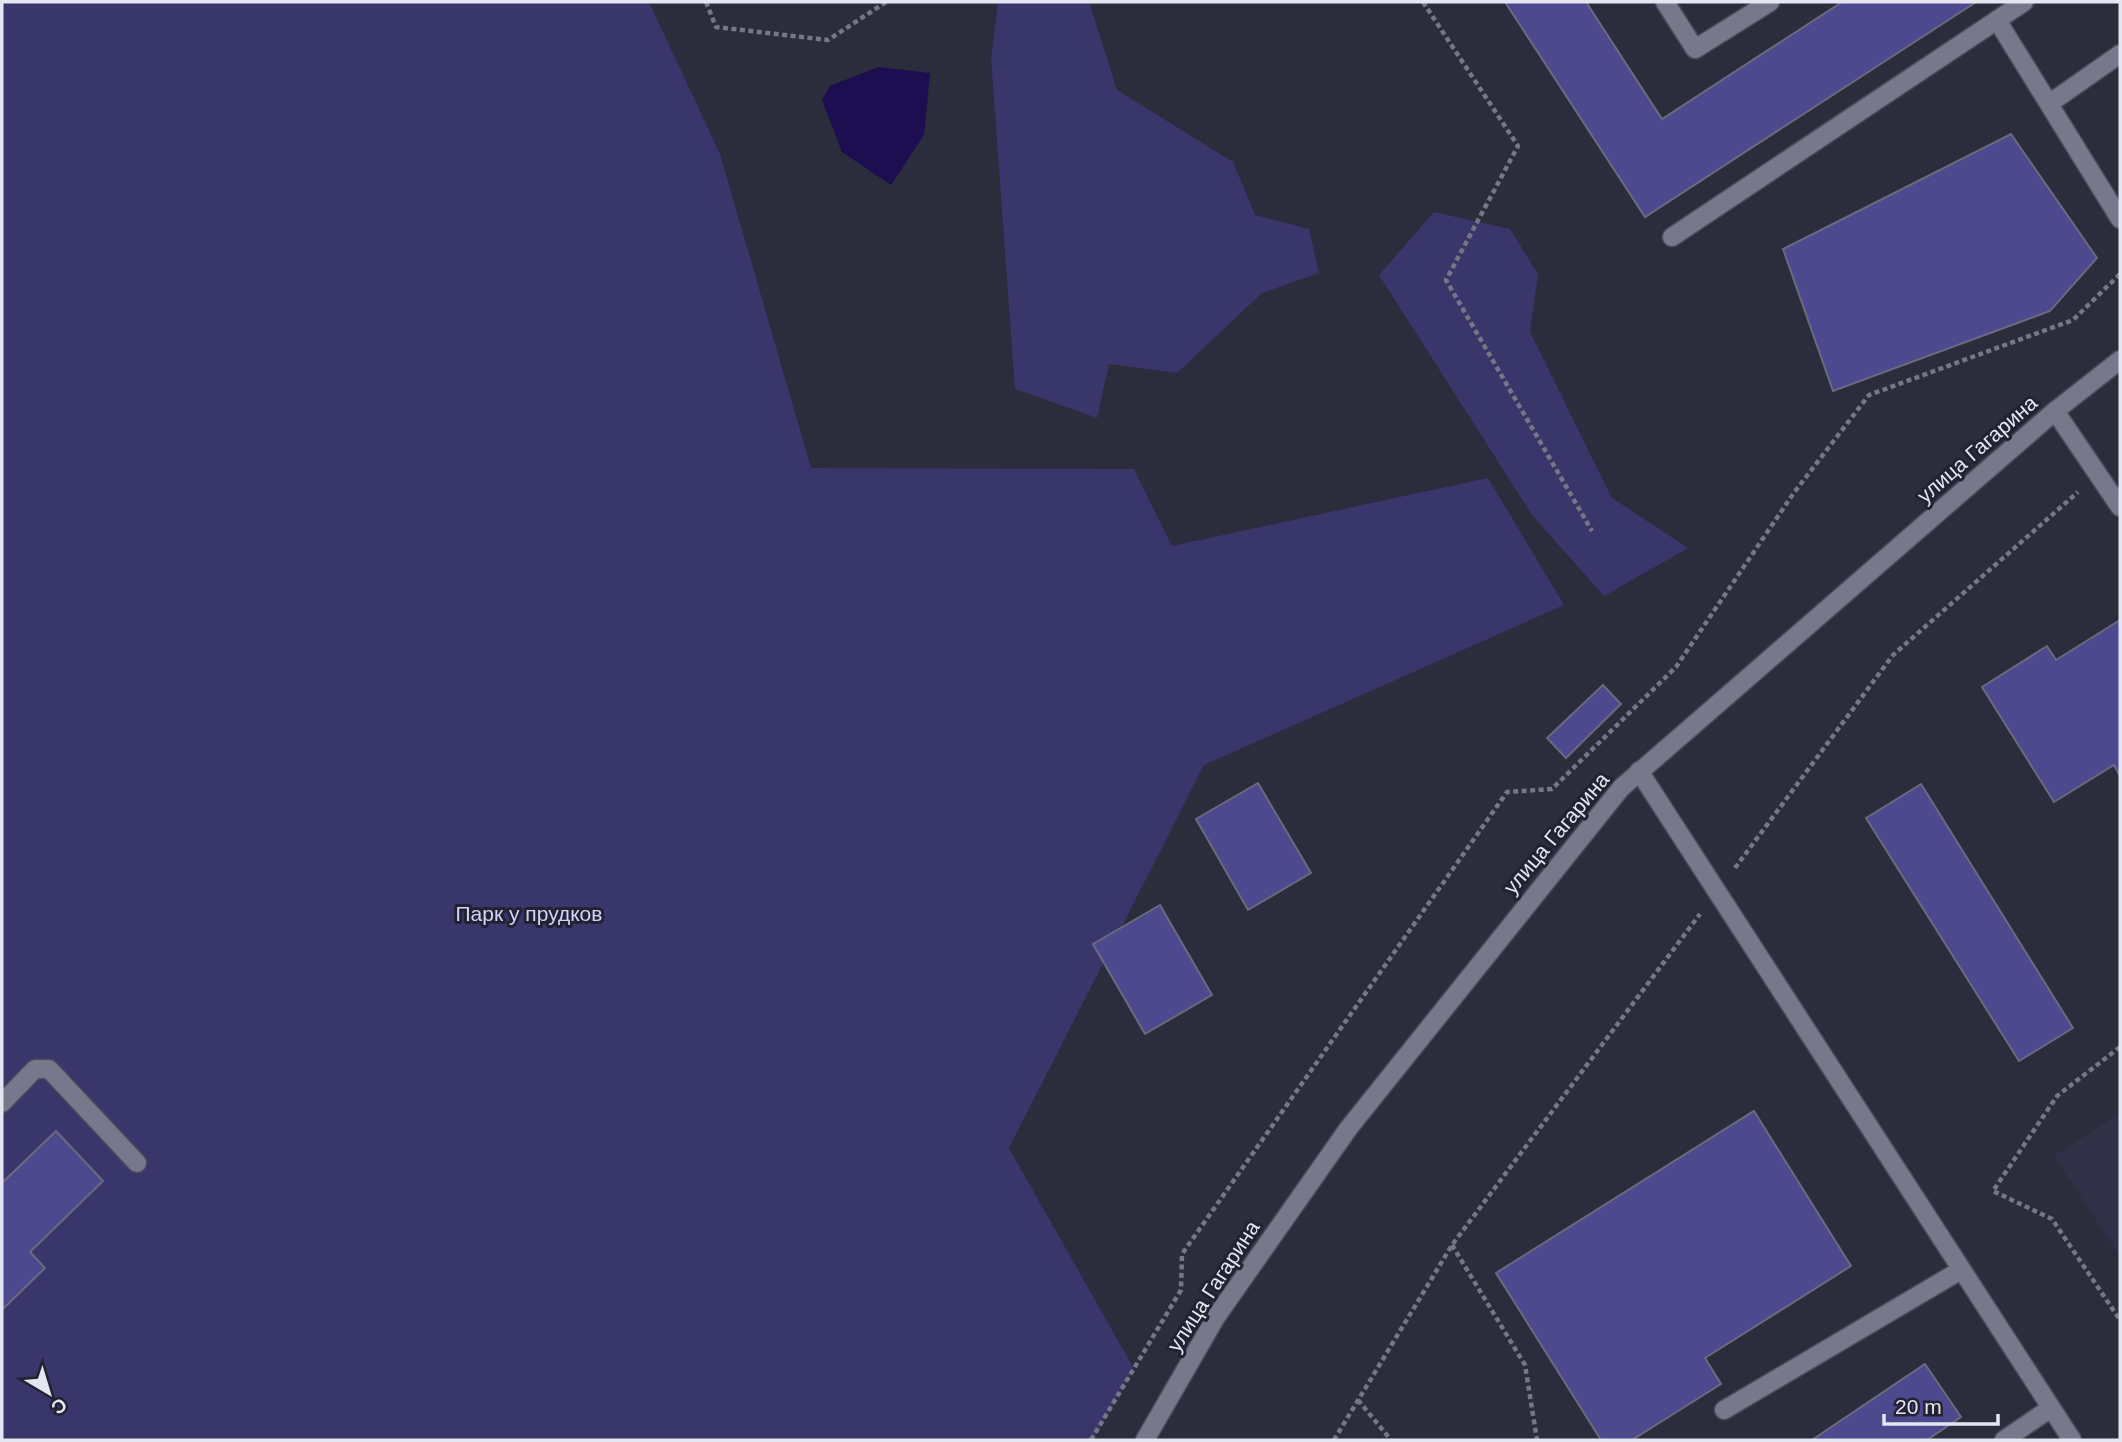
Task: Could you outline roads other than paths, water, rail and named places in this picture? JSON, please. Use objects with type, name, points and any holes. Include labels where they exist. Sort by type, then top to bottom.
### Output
[{"type":"street","points":[[1665,2],[1695,49],[1770,2]]},
{"type":"street","points":[[1672,237],[2024,2]]},
{"type":"street","points":[[1997,20],[2120,219]]},
{"type":"street","points":[[2050,103],[2120,54]]},
{"type":"street","name":"улица Гагарина","points":[[1145,1440],[1216,1317],[1348,1129],[1621,788],[2055,411],[2120,360]]},
{"type":"street","points":[[2055,411],[2120,507]]},
{"type":"street","points":[[1639,771],[2072,1440]]},
{"type":"street","points":[[2,1103],[35,1069],[48,1069],[137,1163]]},
{"type":"street","points":[[1724,1410],[1961,1270]]},
{"type":"street","points":[[2004,1440],[2051,1408]]},
{"type":"park label","name":"Парк у прудков","points":[[529,913]]}]
